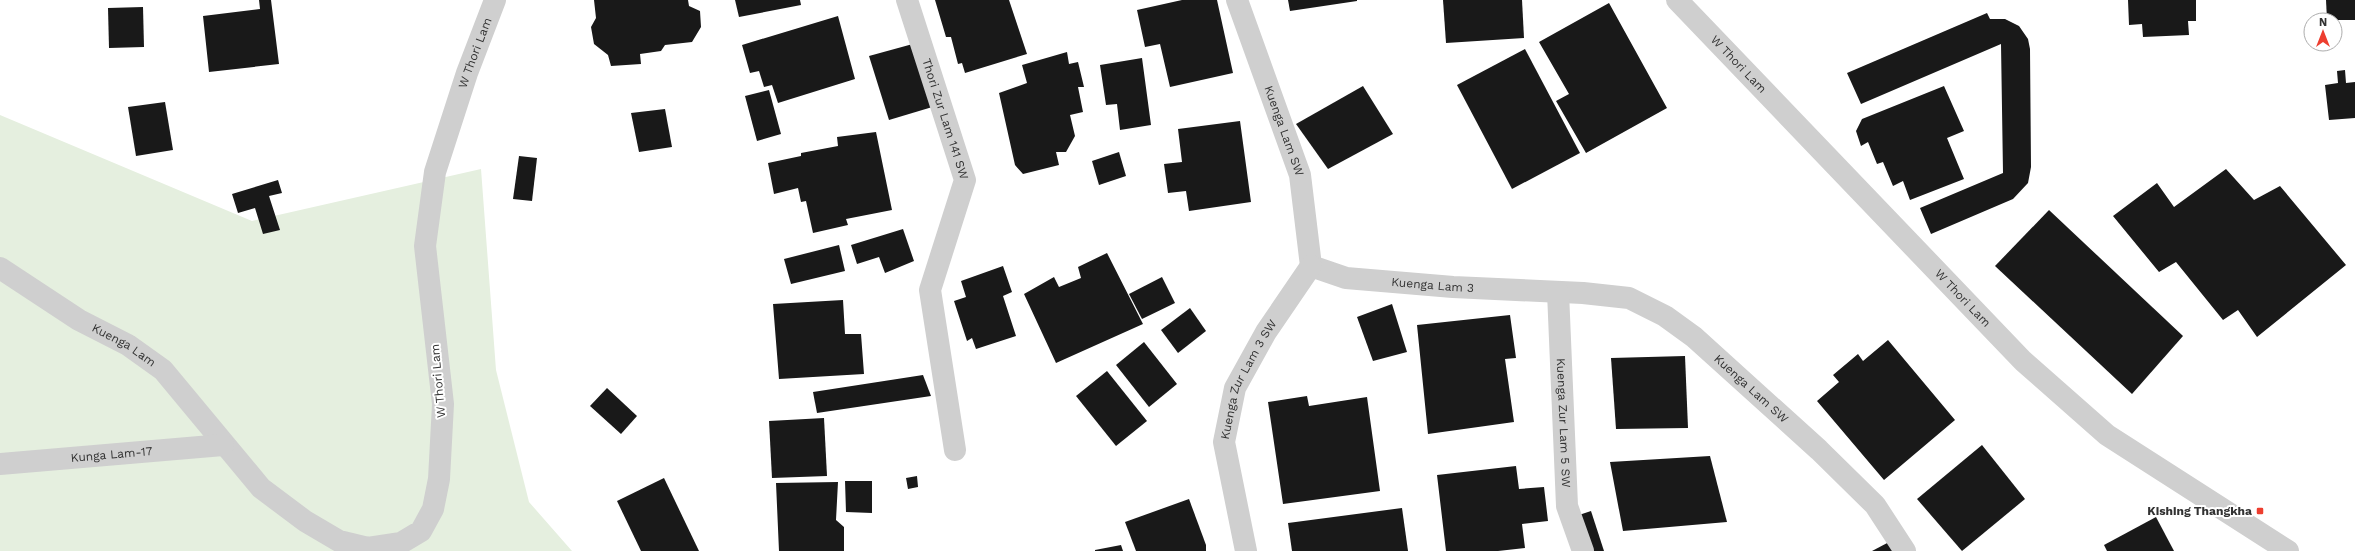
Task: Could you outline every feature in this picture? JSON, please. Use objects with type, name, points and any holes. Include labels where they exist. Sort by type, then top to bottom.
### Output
[{"type":"street","name":"W Thori Lam","points":[[223,445],[261,488],[305,521],[339,541],[368,548],[401,543],[421,531],[433,509],[439,479],[443,404],[425,246],[435,172],[495,0]]},
{"type":"street","name":"Thori Zur Lam 141 SW","points":[[907,0],[965,180],[930,290],[955,450]]},
{"type":"street","name":"Kuenga Lam SW","points":[[1238,0],[1300,175],[1311,266]]},
{"type":"street","name":"W Thori Lam","points":[[1677,0],[2029,366],[2107,435],[2288,551]]},
{"type":"street","name":"Kuenga Lam 3","points":[[1311,266],[1346,278],[1453,287],[1558,292]]},
{"type":"street","name":"Kuenga Zur Lam 3 SW","points":[[1246,551],[1224,442],[1236,388],[1266,332],[1311,266]]},
{"type":"street","name":"Kuenga Lam","points":[[2,269],[79,320],[128,344],[163,370],[223,445]]},
{"type":"street","name":"Kuenga Lam SW","points":[[1558,292],[1629,298],[1665,316],[1694,337],[1819,450],[1875,505],[1906,551]]},
{"type":"street","name":"Kuenga Zur Lam 5 SW","points":[[1558,292],[1567,506],[1583,551]]},
{"type":"street","name":"Kunga Lam-17","points":[[0,464],[223,445]]},
{"type":"green space","points":[[0,115],[252,221],[481,169],[496,370],[529,502],[572,551],[0,551]]},
{"type":"building","points":[[259,0],[271,0],[279,64],[209,72],[203,16],[260,9]]},
{"type":"building","points":[[594,0],[688,0],[689,6],[700,11],[701,27],[692,42],[665,45],[661,51],[640,54],[641,64],[611,66],[608,55],[594,44],[591,27],[596,18]]},
{"type":"building","points":[[735,0],[800,0],[801,5],[739,17]]},
{"type":"building","points":[[935,0],[1009,0],[1027,54],[965,73],[962,63],[958,64],[951,37],[946,37]]},
{"type":"building","points":[[1182,0],[1217,0],[1233,73],[1170,87],[1160,44],[1145,47],[1137,10]]},
{"type":"building","points":[[1288,0],[1357,0],[1357,1],[1290,11]]},
{"type":"building","points":[[1443,0],[1522,0],[1524,38],[1446,43]]},
{"type":"building","points":[[2128,0],[2196,0],[2196,21],[2188,21],[2189,35],[2143,37],[2142,24],[2129,25]]},
{"type":"building","points":[[2326,0],[2355,0],[2355,20],[2343,20],[2343,12],[2327,12]]},
{"type":"building","points":[[1609,3],[1667,108],[1586,153],[1556,101],[1569,94],[1539,42]]},
{"type":"building","points":[[143,7],[144,47],[109,48],[108,8]]},
{"type":"building","points":[[1987,13],[1990,19],[2005,19],[2019,26],[2028,39],[2030,49],[2031,167],[2028,183],[2013,199],[1931,234],[1920,208],[2003,173],[2001,44],[1861,104],[1847,73]]},
{"type":"building","points":[[838,16],[855,79],[778,103],[772,85],[764,87],[759,71],[750,73],[742,45]]},
{"type":"building","points":[[920,42],[939,105],[889,120],[869,56]]},
{"type":"building","points":[[1525,49],[1580,153],[1512,189],[1457,85]]},
{"type":"building","points":[[1067,52],[1069,64],[1078,62],[1084,87],[1078,87],[1083,112],[1070,115],[1075,136],[1066,152],[1056,152],[1059,165],[1023,174],[1015,165],[999,93],[1027,83],[1022,65]]},
{"type":"building","points":[[1142,58],[1151,125],[1120,130],[1117,104],[1106,105],[1100,65]]},
{"type":"building","points":[[2345,70],[2346,83],[2355,82],[2355,118],[2329,120],[2325,85],[2338,83],[2337,71]]},
{"type":"building","points":[[1363,86],[1393,134],[1328,169],[1296,124]]},
{"type":"building","points":[[1944,86],[1964,131],[1947,138],[1964,179],[1910,200],[1903,181],[1893,186],[1883,162],[1877,164],[1868,142],[1861,146],[1856,131],[1862,119]]},
{"type":"building","points":[[769,90],[781,134],[757,141],[745,96]]},
{"type":"building","points":[[165,102],[173,150],[136,156],[128,107]]},
{"type":"building","points":[[665,109],[672,147],[639,152],[631,113]]},
{"type":"building","points":[[1240,121],[1251,202],[1189,211],[1186,191],[1168,193],[1164,164],[1182,162],[1178,129]]},
{"type":"building","points":[[876,132],[892,210],[846,219],[848,225],[813,233],[806,201],[801,202],[798,188],[774,194],[768,163],[801,156],[801,153],[838,146],[837,137]]},
{"type":"building","points":[[1119,152],[1126,176],[1099,185],[1092,161]]},
{"type":"building","points":[[519,156],[537,158],[532,201],[513,199]]},
{"type":"building","points":[[2226,169],[2254,200],[2280,186],[2346,265],[2257,337],[2238,310],[2223,320],[2176,262],[2159,272],[2113,216],[2157,183],[2174,207]]},
{"type":"building","points":[[278,180],[282,193],[269,196],[280,230],[263,234],[255,208],[238,213],[232,194]]},
{"type":"building","points":[[2049,210],[2183,336],[2132,394],[1995,266]]},
{"type":"building","points":[[903,229],[914,261],[885,273],[879,257],[857,264],[851,245]]},
{"type":"building","points":[[839,245],[845,271],[791,284],[784,259]]},
{"type":"building","points":[[1107,253],[1143,324],[1056,363],[1024,294],[1054,277],[1059,287],[1081,278],[1078,267]]},
{"type":"building","points":[[1003,266],[1012,292],[1003,296],[1016,336],[976,349],[972,338],[967,341],[954,301],[966,297],[961,281]]},
{"type":"building","points":[[1162,277],[1175,303],[1142,319],[1129,294]]},
{"type":"building","points":[[843,300],[845,334],[861,334],[864,374],[779,379],[773,304]]},
{"type":"building","points":[[1392,304],[1407,352],[1373,361],[1357,317]]},
{"type":"building","points":[[1190,308],[1206,331],[1178,353],[1161,330]]},
{"type":"building","points":[[1510,315],[1516,358],[1505,359],[1514,422],[1428,434],[1417,325]]},
{"type":"building","points":[[1888,340],[1955,420],[1884,480],[1817,401],[1839,382],[1833,375],[1858,354],[1863,361]]},
{"type":"building","points":[[1144,342],[1177,384],[1149,407],[1116,365]]},
{"type":"building","points":[[1685,356],[1688,428],[1616,429],[1611,358]]},
{"type":"building","points":[[1107,371],[1147,421],[1116,446],[1076,396]]},
{"type":"building","points":[[923,375],[931,396],[817,413],[813,392]]},
{"type":"building","points":[[607,388],[637,416],[621,434],[590,406]]},
{"type":"building","points":[[1307,396],[1309,406],[1367,397],[1380,491],[1283,504],[1268,402]]},
{"type":"building","points":[[824,418],[827,476],[772,478],[769,421]]},
{"type":"building","points":[[1982,445],[2025,499],[1962,551],[1917,499]]},
{"type":"building","points":[[1710,456],[1727,522],[1623,531],[1610,462]]},
{"type":"building","points":[[1516,466],[1519,489],[1544,487],[1548,521],[1522,524],[1525,548],[1498,551],[1446,551],[1437,475]]},
{"type":"building","points":[[917,476],[918,487],[908,489],[906,478]]},
{"type":"building","points":[[664,478],[699,551],[641,551],[617,501]]},
{"type":"building","points":[[845,481],[872,481],[872,513],[846,512]]},
{"type":"building","points":[[838,482],[836,520],[844,527],[844,551],[779,551],[776,483]]},
{"type":"building","points":[[1189,499],[1206,545],[1206,551],[1136,551],[1125,522]]},
{"type":"building","points":[[1402,508],[1408,551],[1292,551],[1288,523]]},
{"type":"building","points":[[1591,511],[1604,551],[1584,551],[1573,517]]},
{"type":"building","points":[[2156,517],[2174,551],[2107,551],[2104,545]]},
{"type":"building","points":[[1891,541],[1897,551],[1872,551]]},
{"type":"building","points":[[1121,545],[1123,551],[1095,551],[1095,550]]},
{"type":"place","name":"Kishing Thangkha","points":[[2260,511]]}]
